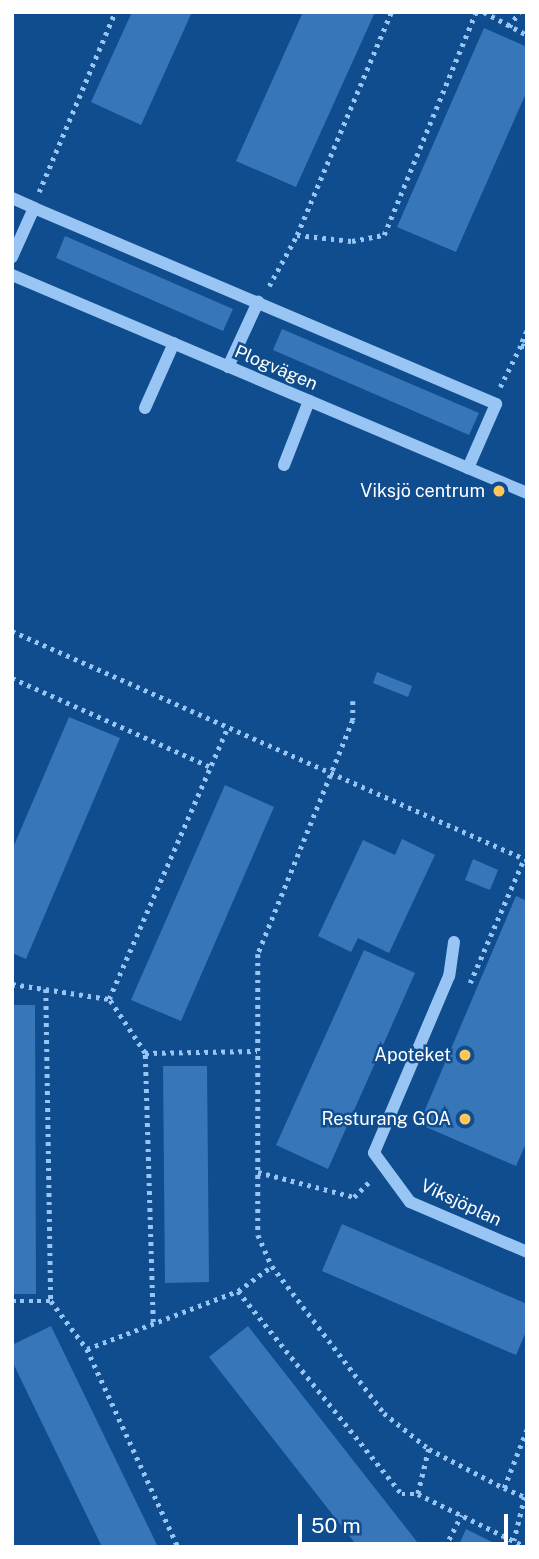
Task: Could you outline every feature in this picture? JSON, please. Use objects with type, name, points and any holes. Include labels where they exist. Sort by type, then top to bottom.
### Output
[{"type":"street","points":[[12,198],[496,404],[468,468]]},
{"type":"street","points":[[12,257],[34,208]]},
{"type":"street","name":"Plogvägen","points":[[12,275],[527,493]]},
{"type":"street","points":[[228,367],[258,302]]},
{"type":"street","points":[[145,408],[173,343]]},
{"type":"street","points":[[284,465],[309,401]]},
{"type":"street","name":"Viksjöplan","points":[[454,942],[449,976],[374,1153],[410,1202],[527,1252]]},
{"type":"path","points":[[34,208],[115,12]]},
{"type":"path","points":[[258,302],[297,235],[391,12]]},
{"type":"path","points":[[297,235],[352,241],[384,235],[476,12]]},
{"type":"path","points":[[484,12],[527,36]]},
{"type":"path","points":[[509,27],[519,12]]},
{"type":"path","points":[[496,404],[504,369],[524,346],[527,331]]},
{"type":"path","points":[[12,631],[227,729],[527,860]]},
{"type":"path","points":[[12,678],[209,766]]},
{"type":"path","points":[[353,701],[353,720],[258,954],[258,1235],[272,1266],[384,1413],[429,1450],[525,1497],[514,1541]]},
{"type":"path","points":[[109,999],[227,729]]},
{"type":"path","points":[[12,984],[109,999],[145,1053],[153,1322]]},
{"type":"path","points":[[46,989],[51,1300],[87,1349],[178,1547]]},
{"type":"path","points":[[145,1053],[257,1051]]},
{"type":"path","points":[[87,1349],[238,1291],[272,1266]]},
{"type":"path","points":[[238,1291],[402,1494],[418,1494],[526,1547]]},
{"type":"path","points":[[12,1301],[51,1300]]},
{"type":"path","points":[[504,1488],[527,1429]]},
{"type":"path","points":[[418,1494],[429,1450]]},
{"type":"path","points":[[445,1547],[461,1515]]},
{"type":"building","points":[[132,12],[192,12],[141,125],[91,102]]},
{"type":"building","points":[[303,12],[375,12],[296,187],[236,161]]},
{"type":"building","points":[[484,28],[527,47],[527,91],[456,252],[397,227]]},
{"type":"building","points":[[65,236],[233,309],[223,331],[56,258]]},
{"type":"building","points":[[282,329],[479,413],[469,435],[273,350]]},
{"type":"building","points":[[377,672],[412,686],[408,697],[373,683]]},
{"type":"building","points":[[69,717],[120,738],[26,959],[12,953],[12,850]]},
{"type":"building","points":[[225,785],[274,807],[181,1021],[131,1000]]},
{"type":"building","points":[[402,839],[435,855],[389,953],[358,938],[351,952],[318,936],[363,840],[395,855]]},
{"type":"building","points":[[473,859],[498,870],[490,890],[465,880]]},
{"type":"building","points":[[516,896],[527,901],[527,1141],[516,1166],[419,1124]]},
{"type":"building","points":[[364,950],[415,973],[328,1169],[276,1145]]},
{"type":"building","points":[[12,1005],[35,1005],[36,1294],[12,1294]]},
{"type":"building","points":[[163,1066],[207,1066],[209,1282],[165,1283]]},
{"type":"building","points":[[342,1224],[527,1304],[527,1329],[516,1355],[322,1271]]},
{"type":"building","points":[[51,1326],[158,1547],[102,1547],[12,1361],[12,1345]]},
{"type":"building","points":[[248,1326],[421,1547],[358,1547],[209,1357]]},
{"type":"building","points":[[466,1529],[502,1547],[458,1547]]},
{"type":"place","name":"Viksjö centrum","points":[[499,491]]},
{"type":"place","name":"Apoteket","points":[[465,1055]]},
{"type":"place","name":"Resturang GOA","points":[[465,1119]]}]
